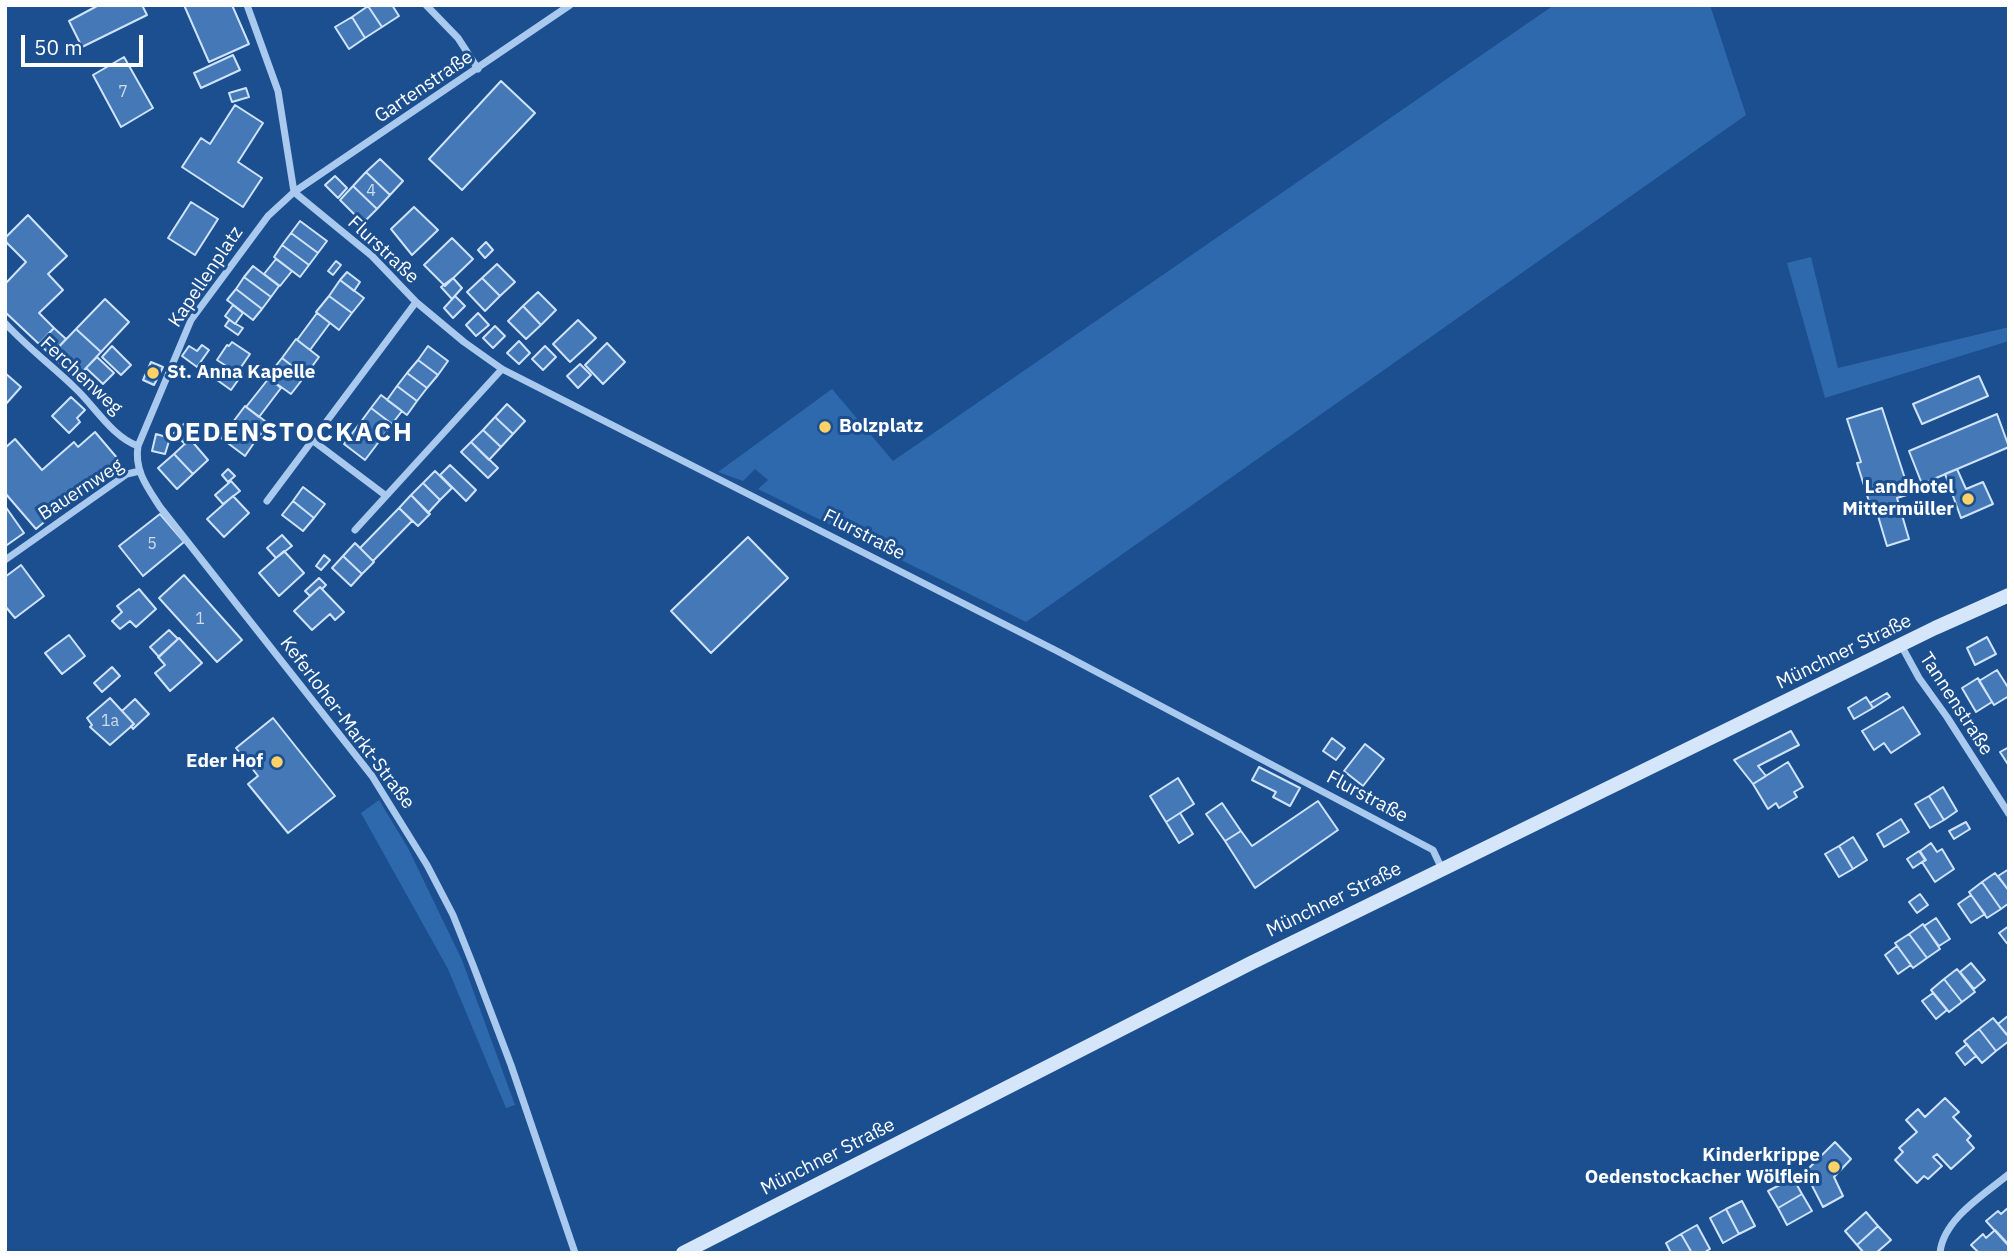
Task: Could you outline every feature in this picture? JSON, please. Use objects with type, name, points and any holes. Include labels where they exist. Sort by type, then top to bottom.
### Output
[{"type":"main road","name":"Münchner Straße","points":[[683,1253],[1251,963],[1900,645],[2009,595]]},
{"type":"street","points":[[247,5],[278,92],[294,192]]},
{"type":"street","points":[[426,5],[458,38],[478,69]]},
{"type":"street","name":"Gartenstraße","points":[[294,192],[570,5]]},
{"type":"street","name":"Flurstraße","points":[[294,192],[372,256],[416,302],[502,369],[1057,651],[1433,850],[1442,869]]},
{"type":"street","name":"Kapellenplatz","points":[[140,471],[136,459],[138,446],[191,320],[268,216],[294,192]]},
{"type":"street","points":[[267,501],[416,302]]},
{"type":"street","name":"Ferchenweg","points":[[5,323],[26,346],[74,387],[126,442],[138,446]]},
{"type":"street","points":[[355,530],[502,369]]},
{"type":"street","points":[[312,440],[385,495]]},
{"type":"street","name":"Bauernweg","points":[[5,560],[127,474],[140,471]]},
{"type":"street","name":"Keferloher-Markt-Straße","points":[[140,471],[160,507],[372,776],[427,865],[453,915],[473,965],[575,1253]]},
{"type":"street","name":"Tannenstraße","points":[[1900,645],[2009,814]]},
{"type":"street","points":[[1940,1253],[1948,1231],[1958,1217],[2009,1174]]},
{"type":"shaded area","points":[[1554,5],[1710,5],[1746,115],[1026,622],[758,489],[768,480],[755,469],[743,481],[718,472],[832,389],[893,461]]},
{"type":"shaded area","points":[[1811,257],[1838,368],[2009,327],[2009,341],[1825,398],[1787,263]]},
{"type":"shaded area","points":[[379,800],[408,848],[462,960],[515,1105],[506,1108],[448,969],[361,813]]},
{"type":"building","points":[[99,5],[142,5],[147,15],[82,47],[69,21]]},
{"type":"building","points":[[184,5],[232,5],[249,44],[209,62]]},
{"type":"building","points":[[392,5],[399,16],[382,27],[368,6]]},
{"type":"building","points":[[368,6],[382,27],[365,38],[352,17]]},
{"type":"building","points":[[352,17],[365,38],[349,49],[335,27]]},
{"type":"building","points":[[233,55],[240,70],[201,88],[194,73]]},
{"type":"building","points":[[124,57],[153,108],[121,127],[93,75]]},
{"type":"building","points":[[501,81],[535,113],[462,190],[429,159]]},
{"type":"building","points":[[246,88],[249,97],[232,102],[229,93]]},
{"type":"building","points":[[235,105],[263,123],[238,162],[262,178],[243,207],[182,167],[201,138],[210,144]]},
{"type":"building","points":[[380,159],[403,181],[390,195],[366,172]]},
{"type":"building","points":[[366,172],[390,195],[377,209],[353,186]]},
{"type":"building","points":[[335,176],[347,188],[338,198],[325,185]]},
{"type":"building","points":[[353,186],[377,209],[363,223],[340,200]]},
{"type":"building","points":[[191,202],[218,219],[195,255],[168,238]]},
{"type":"building","points":[[414,207],[438,230],[412,255],[391,229]]},
{"type":"building","points":[[28,215],[67,256],[48,274],[63,290],[39,313],[54,328],[39,344],[5,312],[5,284],[26,262],[5,238]]},
{"type":"building","points":[[300,221],[327,241],[318,253],[291,233]]},
{"type":"building","points":[[291,233],[318,253],[309,265],[282,245]]},
{"type":"building","points":[[452,238],[473,259],[445,286],[424,265]]},
{"type":"building","points":[[486,242],[493,250],[485,258],[478,250]]},
{"type":"building","points":[[282,245],[309,265],[300,277],[274,257]]},
{"type":"building","points":[[276,259],[292,271],[280,286],[264,274]]},
{"type":"building","points":[[336,261],[341,265],[333,275],[328,271]]},
{"type":"building","points":[[497,264],[515,282],[500,296],[482,278]]},
{"type":"building","points":[[253,266],[279,286],[271,297],[244,277]]},
{"type":"building","points":[[347,272],[360,282],[354,291],[340,280]]},
{"type":"building","points":[[244,277],[271,297],[262,309],[236,289]]},
{"type":"building","points":[[453,278],[462,288],[452,299],[441,287]]},
{"type":"building","points":[[482,278],[500,296],[485,311],[467,292]]},
{"type":"building","points":[[340,280],[364,298],[352,313],[329,296]]},
{"type":"building","points":[[236,289],[262,309],[253,320],[227,300]]},
{"type":"building","points":[[538,292],[556,310],[541,325],[523,306]]},
{"type":"building","points":[[329,296],[352,313],[339,330],[316,312]]},
{"type":"building","points":[[455,296],[465,306],[453,318],[444,308]]},
{"type":"building","points":[[105,299],[129,322],[101,352],[76,329]]},
{"type":"building","points":[[233,305],[243,313],[235,324],[225,316]]},
{"type":"building","points":[[523,306],[541,325],[526,339],[508,321]]},
{"type":"building","points":[[317,313],[330,323],[310,350],[297,340]]},
{"type":"building","points":[[478,313],[489,325],[476,336],[466,325]]},
{"type":"building","points":[[229,320],[243,328],[238,335],[225,326]]},
{"type":"building","points":[[578,320],[596,338],[570,362],[553,344]]},
{"type":"building","points":[[495,326],[505,336],[493,348],[483,338]]},
{"type":"building","points":[[54,328],[66,339],[51,355],[39,344]]},
{"type":"building","points":[[76,329],[101,352],[76,379],[51,355]]},
{"type":"building","points":[[296,339],[319,357],[305,376],[282,358]]},
{"type":"building","points":[[519,341],[530,353],[519,364],[507,353]]},
{"type":"building","points":[[232,342],[250,354],[237,373],[217,360]]},
{"type":"building","points":[[607,343],[625,362],[603,384],[585,365]]},
{"type":"building","points":[[202,345],[209,350],[197,367],[182,356],[189,346],[197,351]]},
{"type":"building","points":[[112,346],[131,365],[121,375],[102,357]]},
{"type":"building","points":[[428,346],[448,361],[438,375],[418,360]]},
{"type":"building","points":[[545,346],[556,357],[543,370],[532,359]]},
{"type":"building","points":[[97,357],[114,373],[103,384],[86,368]]},
{"type":"building","points":[[282,358],[305,376],[291,394],[267,377]]},
{"type":"building","points":[[418,360],[438,375],[427,388],[407,373]]},
{"type":"building","name":"St. Anna Kapelle","points":[[151,362],[163,367],[154,385],[143,380]]},
{"type":"building","points":[[580,364],[591,375],[578,388],[567,376]]},
{"type":"building","points":[[226,366],[241,376],[231,390],[217,380]]},
{"type":"building","points":[[5,373],[21,387],[5,405]]},
{"type":"building","points":[[407,373],[427,388],[417,401],[397,386]]},
{"type":"building","points":[[1979,376],[1988,396],[1922,424],[1913,404]]},
{"type":"building","points":[[269,378],[281,388],[259,417],[246,407]]},
{"type":"building","points":[[397,386],[417,401],[407,415],[387,400]]},
{"type":"building","points":[[381,395],[402,411],[392,424],[371,408]]},
{"type":"building","points":[[71,397],[85,410],[77,418],[80,422],[69,433],[52,416]]},
{"type":"building","points":[[507,404],[525,421],[513,434],[495,417]]},
{"type":"building","points":[[245,406],[269,424],[256,440],[233,422]]},
{"type":"building","points":[[371,408],[392,424],[381,439],[360,423]]},
{"type":"building","points":[[1882,408],[1910,494],[1897,498],[1909,539],[1887,546],[1875,506],[1871,508],[1857,463],[1861,462],[1847,419]]},
{"type":"building","points":[[1997,414],[2009,447],[1922,484],[1909,451]]},
{"type":"building","points":[[495,417],[513,434],[501,447],[483,430]]},
{"type":"building","points":[[186,422],[198,435],[185,444],[174,433]]},
{"type":"building","points":[[233,422],[256,440],[245,456],[221,438]]},
{"type":"building","points":[[360,423],[381,439],[365,460],[344,444]]},
{"type":"building","points":[[483,430],[501,447],[489,460],[471,442]]},
{"type":"building","points":[[95,432],[118,459],[36,529],[5,493],[5,448],[15,439],[42,470],[74,442],[78,447]]},
{"type":"building","points":[[156,434],[170,438],[165,454],[152,451]]},
{"type":"building","points":[[190,439],[208,460],[193,474],[174,454]]},
{"type":"building","points":[[471,442],[498,468],[488,478],[461,452]]},
{"type":"building","points":[[174,454],[193,474],[177,489],[158,468]]},
{"type":"building","points":[[450,465],[476,490],[466,501],[440,475]]},
{"type":"building","points":[[228,469],[235,476],[228,482],[222,475]]},
{"type":"building","points":[[1957,469],[1966,489],[1983,482],[1993,504],[1961,518],[1945,474]]},
{"type":"building","points":[[435,471],[452,488],[440,500],[423,483]]},
{"type":"building","points":[[231,481],[240,491],[223,504],[215,495]]},
{"type":"building","points":[[423,483],[440,500],[428,513],[411,495]]},
{"type":"building","points":[[303,487],[325,504],[314,518],[293,501]]},
{"type":"building","points":[[411,495],[430,514],[418,526],[399,508]]},
{"type":"building","points":[[233,496],[249,513],[224,537],[207,519]]},
{"type":"building","points":[[293,501],[314,518],[303,531],[282,515]]},
{"type":"building","points":[[5,506],[24,533],[7,545],[5,542]]},
{"type":"building","points":[[399,508],[412,521],[373,561],[360,548]]},
{"type":"building","points":[[160,514],[184,542],[143,576],[119,546]]},
{"type":"building","points":[[282,535],[292,546],[276,558],[267,548]]},
{"type":"building","points":[[748,537],[788,578],[711,653],[671,611]]},
{"type":"building","points":[[355,543],[374,562],[362,574],[343,556]]},
{"type":"building","points":[[284,551],[304,573],[279,596],[259,573]]},
{"type":"building","points":[[324,555],[330,560],[321,570],[316,566]]},
{"type":"building","points":[[343,556],[362,574],[351,586],[332,568]]},
{"type":"building","points":[[21,565],[44,596],[15,618],[5,606],[5,577]]},
{"type":"building","points":[[184,575],[242,640],[217,662],[159,598]]},
{"type":"building","points":[[319,578],[326,585],[310,596],[305,591]]},
{"type":"building","points":[[320,587],[344,612],[335,620],[330,614],[312,630],[294,611]]},
{"type":"building","points":[[139,589],[156,609],[136,627],[130,621],[120,629],[112,621],[122,612],[117,606]]},
{"type":"building","points":[[169,630],[178,639],[159,657],[150,647]]},
{"type":"building","points":[[69,635],[85,656],[62,674],[45,653]]},
{"type":"building","points":[[1987,637],[1996,654],[1975,665],[1967,648]]},
{"type":"building","points":[[179,638],[202,663],[170,691],[155,673],[165,665],[158,657]]},
{"type":"building","points":[[112,667],[120,676],[102,692],[94,683]]},
{"type":"building","points":[[1997,670],[2009,689],[2009,696],[1994,705],[1979,681]]},
{"type":"building","points":[[1978,678],[1992,702],[1976,712],[1962,688]]},
{"type":"building","points":[[1887,693],[1890,697],[1873,708],[1870,703]]},
{"type":"building","points":[[1866,697],[1873,708],[1854,719],[1848,708]]},
{"type":"building","points":[[110,698],[134,724],[110,745],[90,727],[92,725],[87,718]]},
{"type":"building","points":[[135,699],[149,714],[133,729],[131,726],[134,724],[122,711]]},
{"type":"building","points":[[1903,707],[1920,734],[1891,753],[1884,743],[1874,750],[1862,731]]},
{"type":"building","points":[[1967,714],[1974,725],[1967,730],[1960,718]]},
{"type":"building","name":"Eder Hof","points":[[273,718],[335,796],[288,833],[248,784],[258,776],[236,748]]},
{"type":"building","points":[[1791,731],[1799,745],[1758,766],[1766,776],[1753,784],[1734,760]]},
{"type":"building","points":[[1332,738],[1345,748],[1336,760],[1323,751]]},
{"type":"building","points":[[1365,744],[1384,759],[1363,786],[1344,771]]},
{"type":"building","points":[[2009,747],[2009,766],[2000,752]]},
{"type":"building","points":[[1788,762],[1803,787],[1794,792],[1797,797],[1779,808],[1776,803],[1768,809],[1753,784]]},
{"type":"building","points":[[1259,767],[1300,788],[1290,806],[1273,797],[1276,792],[1252,780]]},
{"type":"building","points":[[1178,778],[1194,804],[1166,822],[1150,796]]},
{"type":"building","points":[[1943,787],[1957,811],[1944,820],[1929,796]]},
{"type":"building","points":[[1929,796],[1944,820],[1930,828],[1915,804]]},
{"type":"building","points":[[1318,801],[1338,830],[1255,888],[1225,841],[1241,831],[1252,846]]},
{"type":"building","points":[[1222,803],[1241,831],[1225,841],[1206,814]]},
{"type":"building","points":[[1180,813],[1193,834],[1179,843],[1166,822]]},
{"type":"building","points":[[1901,819],[1909,832],[1884,847],[1877,834]]},
{"type":"building","points":[[1966,822],[1970,829],[1954,839],[1949,831]]},
{"type":"building","points":[[1853,837],[1867,860],[1853,869],[1839,846]]},
{"type":"building","points":[[1931,843],[1937,852],[1942,849],[1954,869],[1935,882],[1922,862],[1926,860],[1920,851]]},
{"type":"building","points":[[1839,846],[1853,869],[1839,877],[1825,854]]},
{"type":"building","points":[[1919,851],[1925,860],[1913,868],[1907,859]]},
{"type":"building","points":[[2009,869],[2009,891],[1998,876]]},
{"type":"building","points":[[1995,873],[2009,891],[2009,903],[2001,909],[1982,882]]},
{"type":"building","points":[[1982,882],[2001,909],[1987,918],[1969,892]]},
{"type":"building","points":[[1920,894],[1928,905],[1917,913],[1909,902]]},
{"type":"building","points":[[1971,895],[1985,914],[1971,923],[1958,904]]},
{"type":"building","points":[[1936,918],[1950,939],[1939,946],[1924,926]]},
{"type":"building","points":[[1923,924],[1940,949],[1927,958],[1909,934]]},
{"type":"building","points":[[2009,926],[2009,946],[1999,933]]},
{"type":"building","points":[[1909,934],[1927,958],[1913,968],[1895,943]]},
{"type":"building","points":[[1897,946],[1911,965],[1898,974],[1885,955]]},
{"type":"building","points":[[1971,963],[1985,980],[1974,989],[1960,972]]},
{"type":"building","points":[[1957,969],[1975,992],[1962,1002],[1944,979]]},
{"type":"building","points":[[1944,979],[1962,1002],[1949,1012],[1931,990]]},
{"type":"building","points":[[1933,993],[1947,1010],[1936,1019],[1922,1001]]},
{"type":"building","points":[[2009,1015],[2009,1033],[2007,1035],[1998,1024]]},
{"type":"building","points":[[1993,1018],[2009,1037],[2009,1041],[1996,1051],[1979,1029]]},
{"type":"building","points":[[1979,1029],[1996,1051],[1982,1063],[1964,1041]]},
{"type":"building","points":[[1967,1044],[1976,1056],[1965,1065],[1956,1053]]},
{"type":"building","points":[[1945,1098],[1959,1112],[1953,1117],[1971,1136],[1967,1140],[1974,1148],[1951,1169],[1937,1154],[1933,1157],[1942,1166],[1928,1179],[1924,1176],[1917,1183],[1895,1160],[1903,1152],[1899,1148],[1917,1132],[1906,1120],[1918,1109],[1925,1117]]},
{"type":"building","points":[[1835,1142],[1851,1159],[1834,1177],[1843,1196],[1823,1207],[1805,1172]]},
{"type":"building","points":[[1793,1178],[1802,1194],[1778,1208],[1768,1191]]},
{"type":"building","points":[[1802,1194],[1812,1211],[1787,1225],[1778,1208]]},
{"type":"building","points":[[1742,1201],[1755,1226],[1739,1234],[1726,1209]]},
{"type":"building","points":[[2009,1207],[2008,1245],[1986,1221],[1998,1211],[2001,1214]]},
{"type":"building","points":[[1726,1209],[1739,1234],[1723,1243],[1710,1218]]},
{"type":"building","points":[[1866,1212],[1878,1226],[1857,1245],[1845,1231]]},
{"type":"building","points":[[1697,1225],[1710,1249],[1703,1253],[1692,1253],[1681,1234]]},
{"type":"building","points":[[1878,1226],[1891,1240],[1876,1253],[1864,1253],[1857,1245]]},
{"type":"building","points":[[1995,1230],[2009,1245],[2009,1253],[1979,1253],[1971,1245],[1983,1234],[1986,1238]]},
{"type":"building","points":[[1681,1234],[1692,1253],[1671,1253],[1666,1243]]},
{"type":"place","name":"St. Anna Kapelle","points":[[153,373]]},
{"type":"place","name":"Bolzplatz","points":[[825,427]]},
{"type":"place","name":"Landhotel Mittermüller","points":[[1968,499]]},
{"type":"place","name":"Eder Hof","points":[[277,762]]},
{"type":"place","name":"Kinderkrippe Oedenstockacher Wölflein","points":[[1834,1167]]},
{"type":"district","name":"OEDENSTOCKACH","points":[[289,433]]}]
